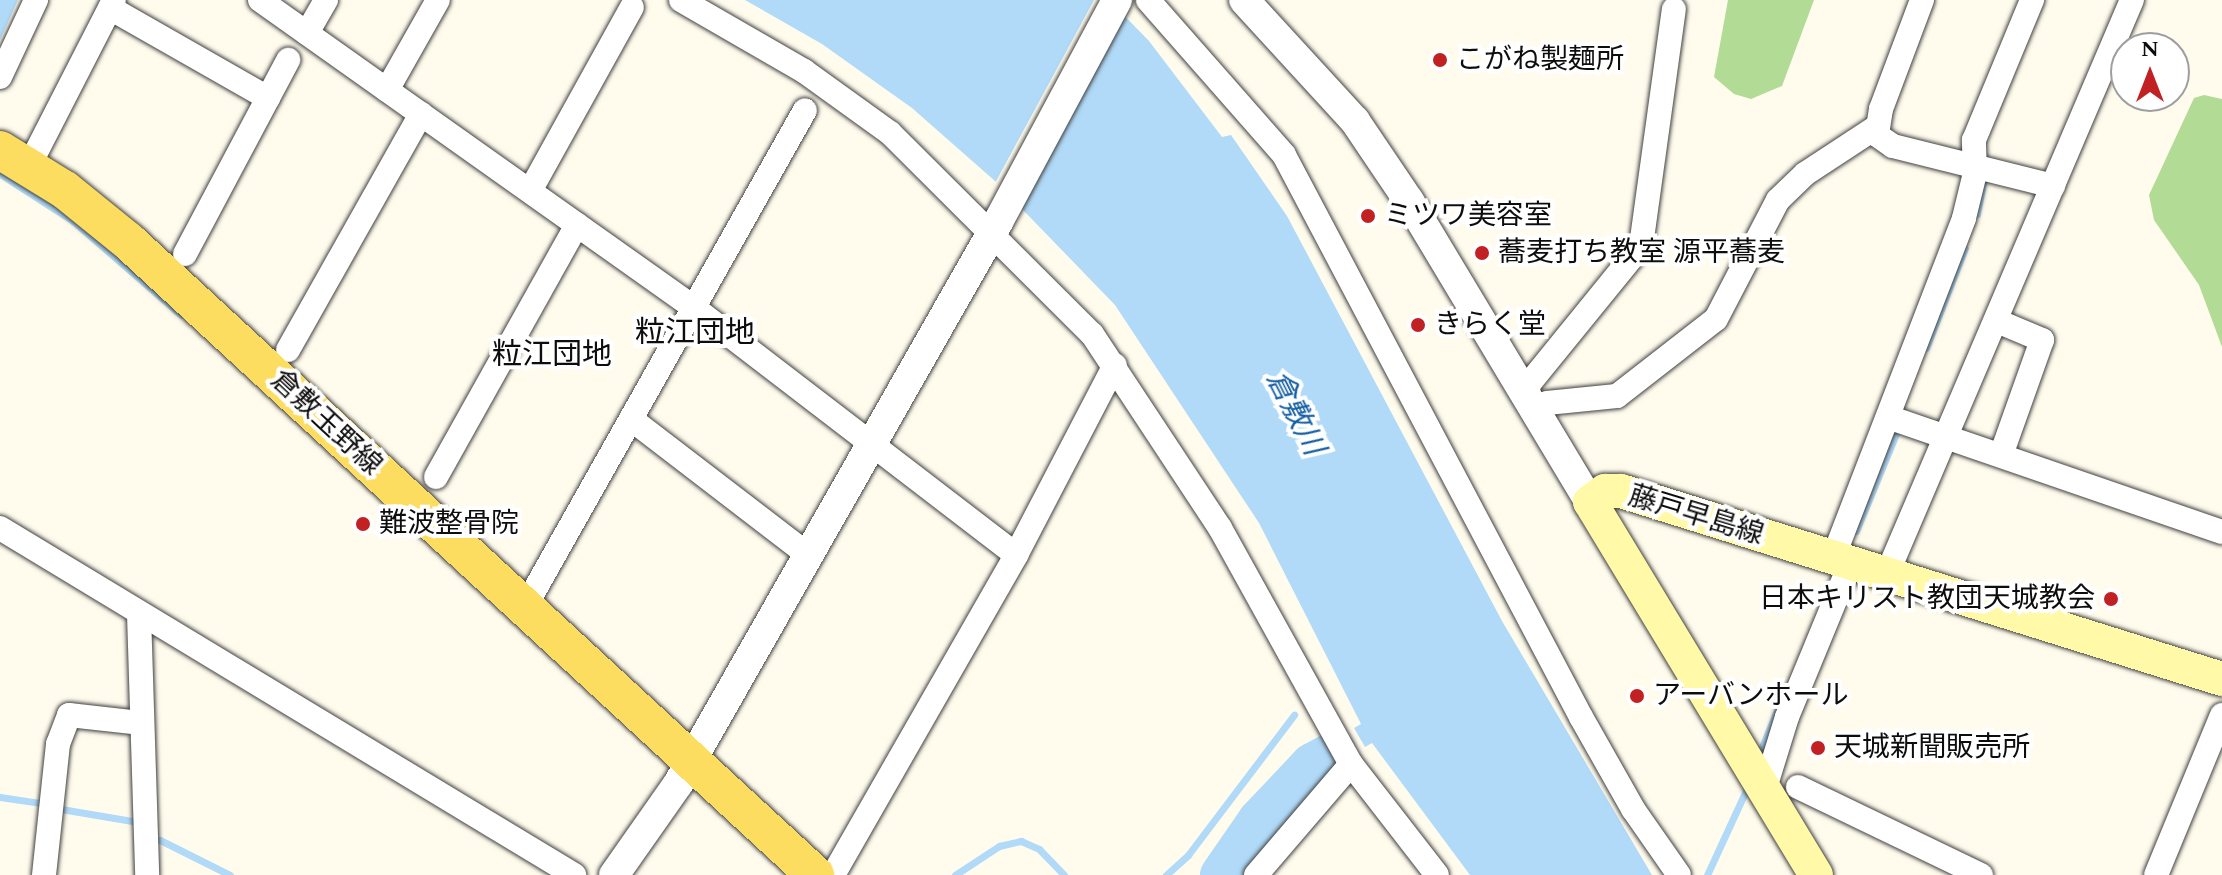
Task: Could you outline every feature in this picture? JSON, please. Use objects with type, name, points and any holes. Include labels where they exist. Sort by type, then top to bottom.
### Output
[{"type":"main road","name":"倉敷玉野線","points":[[14,158],[128,241],[815,875]]},
{"type":"main road","name":"藤戸早島線","points":[[1816,875],[1768,779],[1590,502],[1605,491],[1621,491],[2222,679]]},
{"type":"street","points":[[0,77],[36,0]]},
{"type":"street","points":[[260,0],[693,307],[1016,555]]},
{"type":"street","points":[[307,33],[326,0]]},
{"type":"street","points":[[387,90],[438,0]]},
{"type":"street","points":[[681,0],[804,71],[890,133],[994,228],[1057,296],[1115,365],[1220,528],[1351,764],[1437,875]]},
{"type":"street","points":[[614,875],[692,759],[869,442],[994,228],[1117,0]]},
{"type":"street","points":[[1148,0],[1284,155],[1581,717],[1633,809],[1679,875]]},
{"type":"street","points":[[1244,0],[1355,121],[1590,502]]},
{"type":"street","points":[[1532,406],[1617,396],[1716,319],[1778,200],[1805,174],[1875,128],[1922,0]]},
{"type":"street","points":[[1981,875],[1768,779],[1787,717],[1896,418],[1981,170],[1974,140],[2032,0]]},
{"type":"street","points":[[1887,574],[2132,0]]},
{"type":"street","points":[[14,158],[112,4],[268,98]]},
{"type":"street","points":[[530,191],[632,7]]},
{"type":"street","points":[[1532,406],[1528,385],[1641,246],[1674,9]]},
{"type":"street","points":[[185,254],[288,60]]},
{"type":"street","points":[[525,607],[805,110]]},
{"type":"street","points":[[288,350],[421,114]]},
{"type":"street","points":[[1875,128],[1893,146],[2053,186]]},
{"type":"street","points":[[436,477],[577,225]]},
{"type":"street","points":[[1997,321],[2042,340],[2001,455]]},
{"type":"street","points":[[833,875],[1016,555],[1115,365]]},
{"type":"street","points":[[1896,418],[2222,532]]},
{"type":"street","points":[[631,419],[807,554]]},
{"type":"street","points":[[0,528],[574,875]]},
{"type":"street","points":[[139,614],[147,875]]},
{"type":"street","points":[[44,875],[58,744],[69,715],[140,723]]},
{"type":"street","points":[[2156,875],[2222,715]]},
{"type":"street","points":[[1256,875],[1351,764]]},
{"type":"green space","points":[[1728,0],[1814,0],[1782,86],[1751,99],[1734,94],[1714,77]]},
{"type":"green space","points":[[2204,95],[2222,99],[2222,347],[2199,285],[2154,220],[2149,195],[2194,98]]},
{"type":"water","points":[[0,0],[18,0],[0,40]]},
{"type":"water","name":"倉敷川","points":[[745,0],[1109,0],[1149,41],[1222,137],[1231,135],[1287,216],[1502,621],[1652,875],[1470,875],[1372,743],[1365,747],[1354,728],[1361,724],[1259,523],[1115,305],[995,181],[912,108],[822,44]]},
{"type":"pier","points":[[1094,0],[1114,0],[1019,211],[994,185]]},
{"type":"waterway","points":[[0,174],[73,221],[181,315]]},
{"type":"waterway","points":[[1977,214],[1983,183]]},
{"type":"waterway","points":[[1926,348],[1965,248]]},
{"type":"waterway","points":[[1856,531],[1900,424]]},
{"type":"waterway","points":[[1757,759],[1778,708]]},
{"type":"waterway","points":[[1166,875],[1188,855],[1294,715]]},
{"type":"waterway","points":[[1221,875],[1259,820],[1312,764],[1335,752]]},
{"type":"waterway","points":[[1707,875],[1748,786]]},
{"type":"waterway","points":[[0,797],[40,803]]},
{"type":"waterway","points":[[61,809],[138,822]]},
{"type":"waterway","points":[[160,840],[230,875]]},
{"type":"waterway","points":[[955,875],[999,846],[1021,841],[1039,849],[1064,875]]},
{"type":"place","name":"こがね製麺所","points":[[1440,60]]},
{"type":"place","name":"ミツワ美容室","points":[[1368,216]]},
{"type":"place","name":"蕎麦打ち教室 源平蕎麦","points":[[1482,253]]},
{"type":"place","name":"きらく堂","points":[[1418,325]]},
{"type":"place","name":"難波整骨院","points":[[363,524]]},
{"type":"place","name":"日本キリスト教団天城教会","points":[[2111,599]]},
{"type":"place","name":"アーバンホール","points":[[1637,696]]},
{"type":"place","name":"天城新聞販売所","points":[[1818,748]]},
{"type":"district","name":"粒江団地","points":[[695,333]]},
{"type":"district","name":"粒江団地","points":[[552,355]]}]
